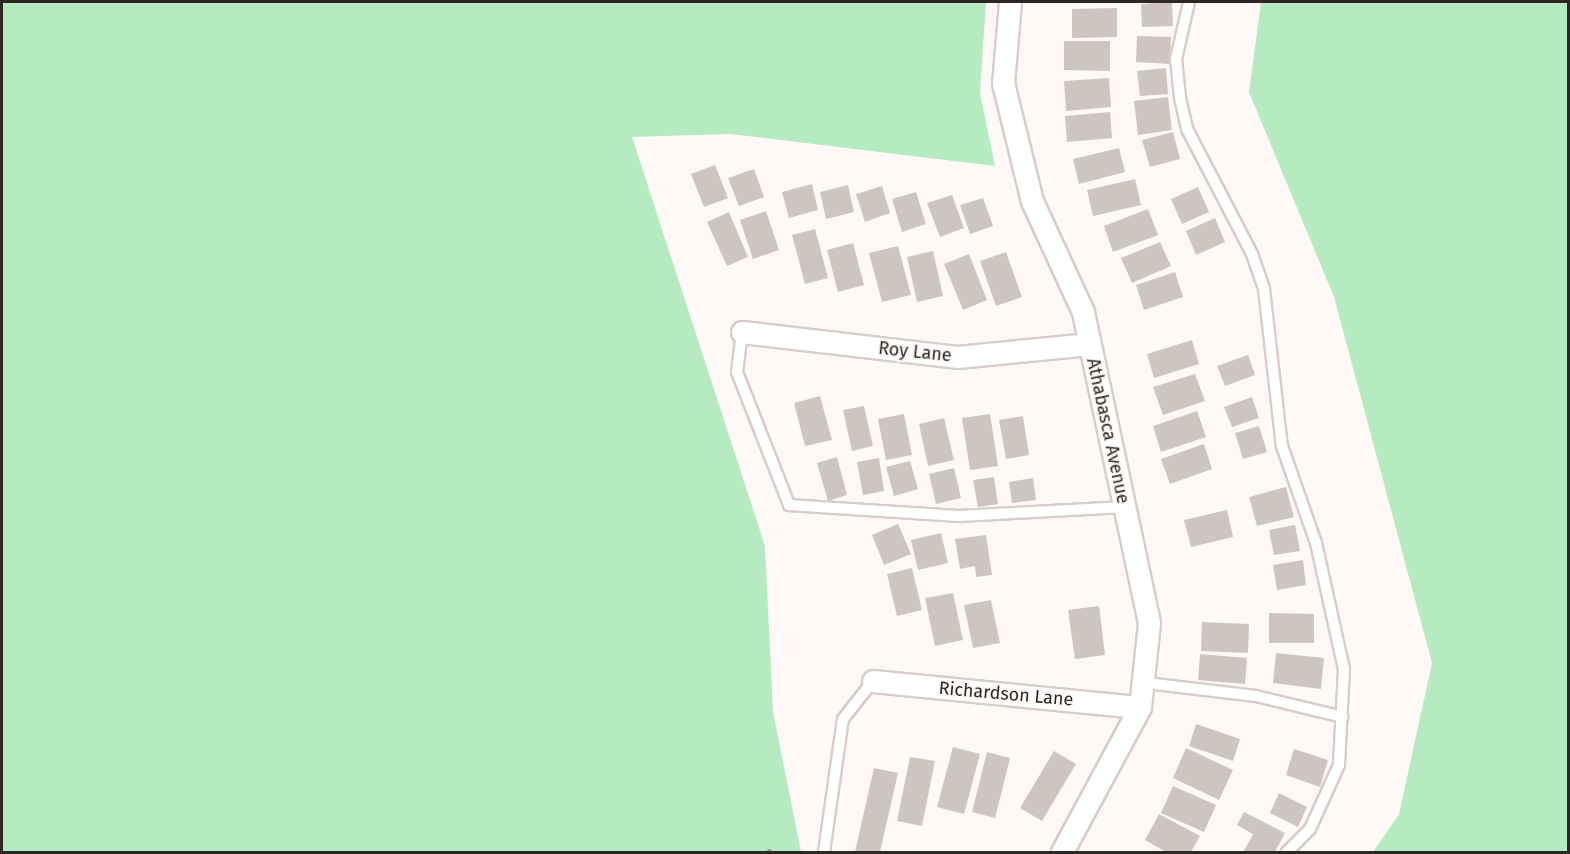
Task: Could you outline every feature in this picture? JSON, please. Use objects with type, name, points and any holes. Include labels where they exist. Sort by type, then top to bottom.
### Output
[{"type":"street","name":"Athabasca Avenue","points":[[1010,2],[1003,83],[1032,201],[1083,312],[1149,623],[1146,683],[1140,706],[1062,852]]},
{"type":"street","name":"Roy Lane","points":[[742,332],[957,357],[1089,344]]},
{"type":"street","name":"Richardson Lane","points":[[873,681],[1140,706]]},
{"type":"lane","points":[[1189,2],[1176,59],[1180,98],[1187,129],[1252,254],[1264,289],[1278,425],[1336,628],[1344,669],[1344,717],[1339,765],[1328,797],[1310,829],[1287,852]]},
{"type":"lane","points":[[742,332],[738,372],[789,505],[959,516],[1125,507]]},
{"type":"lane","points":[[824,852],[843,719],[873,681]]},
{"type":"lane","points":[[1146,683],[1256,696],[1344,717]]},
{"type":"green space","points":[[2,2],[986,2],[980,93],[995,166],[730,134],[632,137],[765,546],[773,712],[801,852],[2,852]]},
{"type":"green space","points":[[1261,2],[1568,2],[1568,852],[1373,852],[1399,814],[1432,663],[1334,297],[1249,92]]},
{"type":"building","points":[[1172,2],[1173,26],[1142,27],[1141,4]]},
{"type":"building","points":[[1117,8],[1117,37],[1072,38],[1072,9]]},
{"type":"building","points":[[1137,36],[1171,37],[1170,64],[1136,62]]},
{"type":"building","points":[[1064,41],[1110,41],[1110,71],[1064,70]]},
{"type":"building","points":[[1166,68],[1168,94],[1140,96],[1137,71]]},
{"type":"building","points":[[1109,78],[1111,107],[1066,111],[1064,81]]},
{"type":"building","points":[[1168,97],[1172,130],[1138,135],[1134,101]]},
{"type":"building","points":[[1110,112],[1112,138],[1067,142],[1065,116]]},
{"type":"building","points":[[1173,132],[1180,159],[1150,167],[1142,140]]},
{"type":"building","points":[[1119,148],[1125,172],[1079,184],[1073,159]]},
{"type":"building","points":[[715,165],[728,198],[704,207],[691,174]]},
{"type":"building","points":[[754,169],[764,197],[739,206],[728,178]]},
{"type":"building","points":[[1135,179],[1141,205],[1093,216],[1087,190]]},
{"type":"building","points":[[812,184],[818,210],[789,218],[782,192]]},
{"type":"building","points":[[848,185],[854,212],[826,219],[820,192]]},
{"type":"building","points":[[882,186],[890,213],[865,222],[856,194]]},
{"type":"building","points":[[1198,187],[1209,212],[1182,224],[1171,199]]},
{"type":"building","points":[[916,192],[926,224],[902,232],[892,199]]},
{"type":"building","points":[[952,195],[964,228],[940,237],[927,203]]},
{"type":"building","points":[[983,198],[993,226],[970,234],[960,205]]},
{"type":"building","points":[[1148,209],[1158,235],[1113,252],[1104,226]]},
{"type":"building","points":[[766,211],[779,250],[753,259],[740,220]]},
{"type":"building","points":[[729,212],[748,257],[727,266],[707,222]]},
{"type":"building","points":[[1215,218],[1225,242],[1196,255],[1186,231]]},
{"type":"building","points":[[815,229],[828,278],[805,284],[792,235]]},
{"type":"building","points":[[1160,242],[1171,266],[1132,283],[1121,258]]},
{"type":"building","points":[[853,243],[864,285],[838,292],[827,250]]},
{"type":"building","points":[[898,246],[911,295],[882,302],[869,253]]},
{"type":"building","points":[[933,251],[943,296],[917,302],[907,257]]},
{"type":"building","points":[[1006,252],[1022,297],[996,306],[980,261]]},
{"type":"building","points":[[969,254],[987,300],[963,310],[944,264]]},
{"type":"building","points":[[1175,272],[1183,297],[1144,310],[1136,285]]},
{"type":"building","points":[[1192,340],[1199,364],[1154,378],[1147,354]]},
{"type":"building","points":[[1248,355],[1255,375],[1225,386],[1217,366]]},
{"type":"building","points":[[1195,374],[1205,401],[1163,415],[1153,387]]},
{"type":"building","points":[[820,396],[832,440],[805,446],[794,403]]},
{"type":"building","points":[[1252,397],[1259,418],[1232,427],[1224,407]]},
{"type":"building","points":[[864,406],[873,446],[852,451],[843,410]]},
{"type":"building","points":[[1197,411],[1206,437],[1161,452],[1153,426]]},
{"type":"building","points":[[904,414],[912,455],[886,460],[878,419]]},
{"type":"building","points":[[990,414],[998,466],[970,470],[962,418]]},
{"type":"building","points":[[1023,416],[1029,455],[1006,459],[999,420]]},
{"type":"building","points":[[944,418],[954,460],[928,466],[919,424]]},
{"type":"building","points":[[1259,426],[1267,452],[1243,459],[1235,433]]},
{"type":"building","points":[[1204,444],[1212,469],[1170,484],[1161,459]]},
{"type":"building","points":[[837,457],[847,495],[828,501],[817,463]]},
{"type":"building","points":[[879,458],[884,491],[863,495],[857,462]]},
{"type":"building","points":[[910,461],[918,489],[894,496],[886,467]]},
{"type":"building","points":[[954,468],[961,498],[936,504],[929,474]]},
{"type":"building","points":[[994,477],[998,504],[978,507],[973,480]]},
{"type":"building","points":[[1033,478],[1036,500],[1012,503],[1009,482]]},
{"type":"building","points":[[1286,487],[1294,517],[1257,526],[1249,497]]},
{"type":"building","points":[[1227,510],[1233,537],[1191,547],[1184,520]]},
{"type":"building","points":[[898,524],[911,554],[884,565],[872,535]]},
{"type":"building","points":[[1295,525],[1300,551],[1274,555],[1269,530]]},
{"type":"building","points":[[941,533],[948,563],[918,570],[911,540]]},
{"type":"building","points":[[986,535],[992,575],[976,577],[975,566],[960,569],[955,539]]},
{"type":"building","points":[[1303,560],[1306,585],[1277,590],[1273,565]]},
{"type":"building","points":[[912,568],[922,610],[897,616],[887,574]]},
{"type":"building","points":[[953,593],[963,640],[935,646],[925,598]]},
{"type":"building","points":[[991,600],[1000,643],[973,648],[964,605]]},
{"type":"building","points":[[1099,606],[1105,655],[1075,659],[1068,610]]},
{"type":"building","points":[[1269,613],[1314,614],[1314,643],[1269,643]]},
{"type":"building","points":[[1202,622],[1249,624],[1248,653],[1201,651]]},
{"type":"building","points":[[1276,653],[1324,658],[1321,689],[1273,683]]},
{"type":"building","points":[[1200,654],[1247,658],[1245,684],[1198,680]]},
{"type":"building","points":[[1196,724],[1240,739],[1233,761],[1189,746]]},
{"type":"building","points":[[953,747],[980,754],[964,814],[937,807]]},
{"type":"building","points":[[1186,748],[1233,770],[1219,800],[1173,778]]},
{"type":"building","points":[[1294,749],[1328,760],[1320,787],[1286,775]]},
{"type":"building","points":[[1054,751],[1076,764],[1042,821],[1020,808]]},
{"type":"building","points":[[987,752],[1010,758],[995,818],[972,812]]},
{"type":"building","points":[[910,757],[935,761],[922,826],[897,821]]},
{"type":"building","points":[[874,768],[898,773],[880,852],[855,852]]},
{"type":"building","points":[[1173,786],[1216,805],[1204,832],[1161,813]]},
{"type":"building","points":[[1279,793],[1307,807],[1298,827],[1270,813]]},
{"type":"building","points":[[1244,812],[1285,833],[1275,852],[1244,851],[1253,834],[1237,825]]},
{"type":"building","points":[[1159,814],[1200,836],[1191,852],[1166,852],[1145,840]]}]
